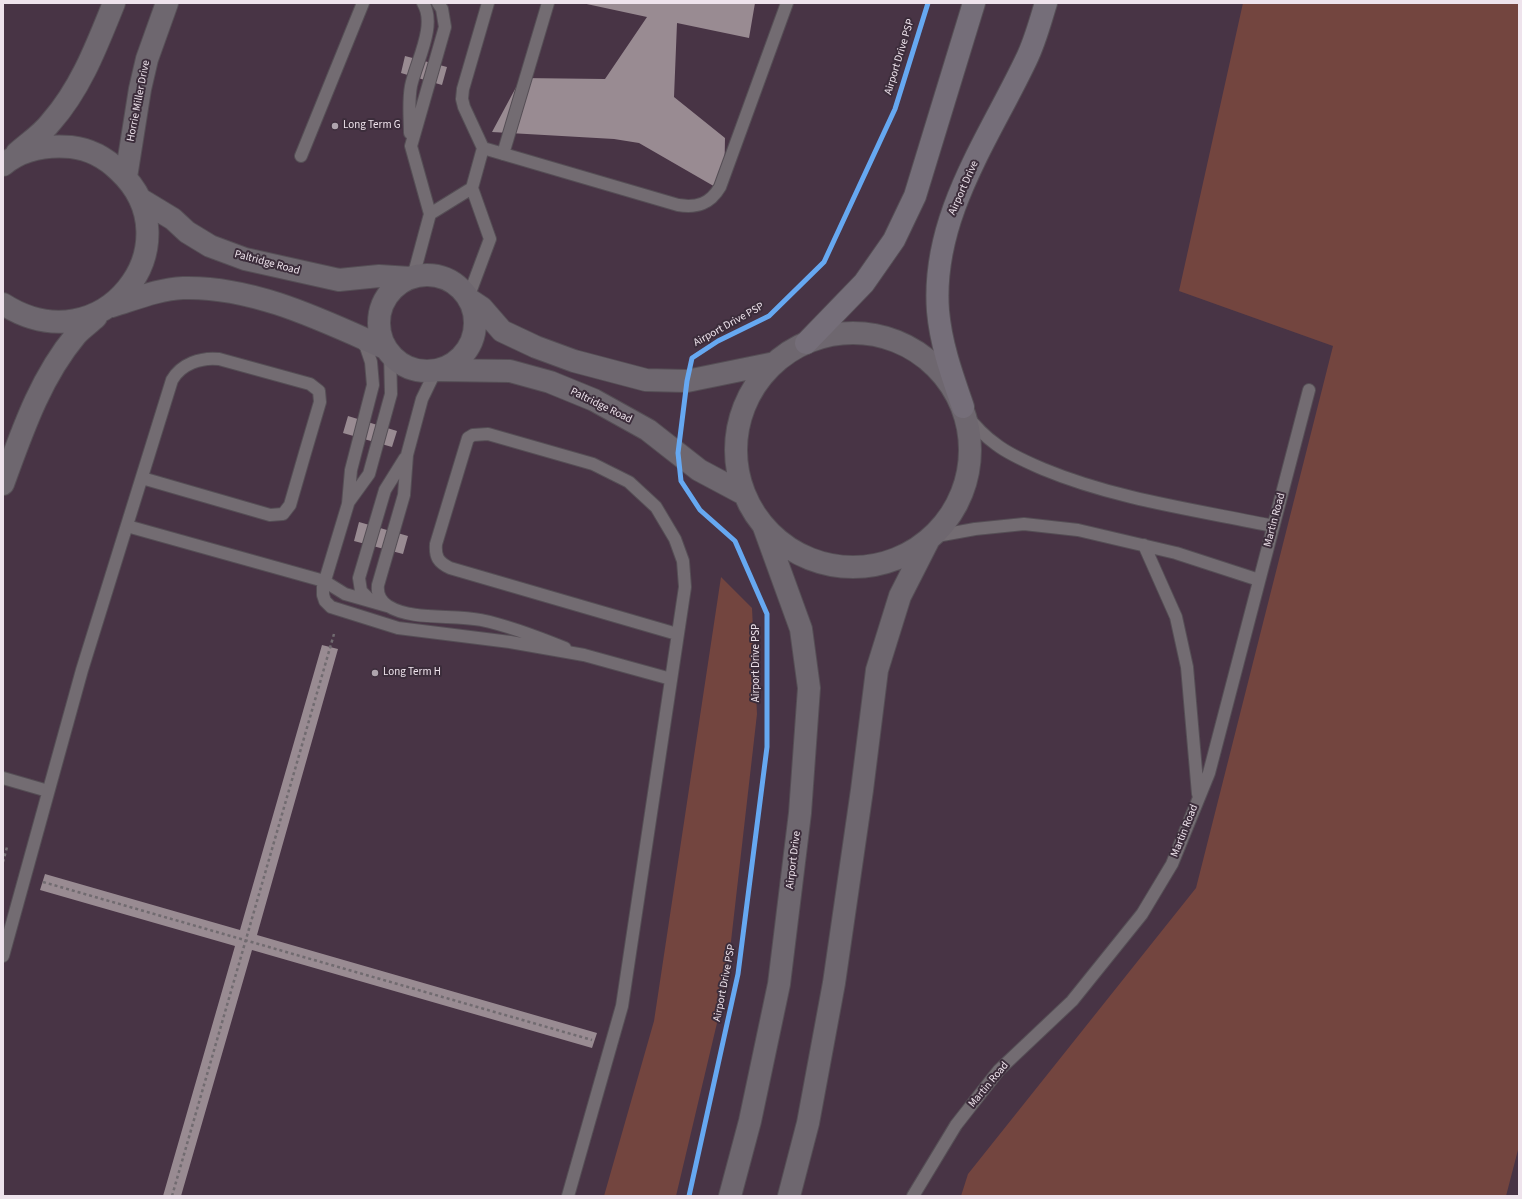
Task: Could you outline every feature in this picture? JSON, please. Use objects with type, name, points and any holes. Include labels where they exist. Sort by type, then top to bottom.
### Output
[{"type":"highway","points":[[806,342],[864,283],[894,240],[915,196],[974,3]]},
{"type":"highway","name":"Airport Drive","points":[[964,410],[942,345],[938,310],[938,282],[945,237],[958,196],[1027,58],[1046,3]]},
{"type":"main road","points":[[8,161],[51,123],[78,84],[96,47],[114,3]]},
{"type":"main road","name":"Horrie Miller Drive","points":[[126,177],[140,89],[147,59],[167,3]]},
{"type":"main road","points":[[3,484],[34,402],[53,367],[76,335],[122,296],[130,285],[143,260],[147,240],[146,218],[140,199],[126,177],[107,161],[97,155],[80,148],[58,146],[36,149],[8,161]]},
{"type":"main road","name":"Paltridge Road","points":[[140,199],[173,219],[187,232],[210,246],[245,259],[339,280],[379,276],[411,278]]},
{"type":"main road","points":[[423,275],[437,275],[450,280],[461,288],[469,299],[475,314],[475,328],[472,342],[464,354],[453,364],[437,370],[424,371],[410,368],[397,361],[388,350],[381,337],[379,323],[381,309],[387,296],[397,285],[411,278],[423,275]]},
{"type":"main road","points":[[3,304],[17,313],[34,320],[53,323],[71,322],[90,317],[108,308],[159,291],[182,288],[214,289],[237,292],[268,300],[349,332],[388,350]]},
{"type":"main road","points":[[469,299],[482,308],[502,331],[536,347],[574,361],[646,380],[687,381],[774,363]]},
{"type":"main road","points":[[789,1196],[808,1123],[834,983],[862,790],[877,670],[900,596],[930,539],[947,520],[959,501],[967,480],[970,458],[970,435],[964,410],[952,387],[937,368],[919,353],[898,342],[876,335],[852,333],[829,335],[806,342],[774,363],[760,378],[749,395],[740,420],[736,454],[738,475],[744,494],[763,525],[780,541],[799,554],[820,562],[843,566],[865,566],[888,562],[909,553],[930,539]]},
{"type":"main road","name":"Paltridge Road","points":[[437,370],[510,371],[550,382],[594,400],[648,430],[699,470],[744,494]]},
{"type":"main road","name":"Airport Drive","points":[[730,1196],[750,1120],[779,984],[800,813],[809,688],[801,629],[763,525]]},
{"type":"lane","points":[[301,156],[362,3]]},
{"type":"lane","points":[[411,278],[430,214],[411,146],[409,98],[429,18],[423,3]]},
{"type":"lane","points":[[411,146],[444,27],[442,9],[438,3]]},
{"type":"lane","points":[[469,299],[490,239],[472,188],[483,148],[464,107],[462,99],[463,89],[488,3]]},
{"type":"lane","points":[[503,154],[548,3]]},
{"type":"lane","points":[[483,148],[678,205],[692,207],[705,204],[715,197],[720,187],[788,3]]},
{"type":"lane","points":[[430,214],[472,188]]},
{"type":"lane","points":[[349,332],[366,347],[371,362],[373,385],[351,470],[348,504],[324,581],[323,595],[325,601],[331,607],[398,628],[510,642],[584,655],[671,679]]},
{"type":"lane","points":[[348,504],[368,474],[391,394],[388,350]]},
{"type":"lane","points":[[3,956],[84,663],[172,380],[176,372],[184,366],[208,358],[219,359],[310,384],[319,391],[320,402],[290,505],[282,514],[270,515],[142,478]]},
{"type":"lane","points":[[389,607],[379,596],[378,585],[404,495],[407,455],[422,399],[437,370]]},
{"type":"lane","name":"Martin Road","points":[[914,1196],[956,1125],[999,1070],[1072,1001],[1142,914],[1172,864],[1209,773],[1309,390]]},
{"type":"lane","points":[[964,410],[976,428],[998,446],[1028,462],[1072,481],[1142,499],[1273,526]]},
{"type":"lane","points":[[568,1196],[622,1006],[671,679],[684,586],[684,562],[676,539],[656,507],[629,482],[593,464],[488,434],[473,434],[468,438],[436,544],[435,553],[437,559],[442,564],[450,568],[677,634]]},
{"type":"lane","points":[[371,601],[361,591],[360,578],[385,490],[407,455]]},
{"type":"lane","points":[[930,539],[975,529],[1024,524],[1078,530],[1176,553],[1259,580]]},
{"type":"lane","points":[[127,526],[324,581],[345,594],[389,607],[415,614],[482,620],[533,634],[584,655]]},
{"type":"lane","points":[[1144,545],[1176,617],[1187,667],[1199,797]]},
{"type":"lane","points":[[3,778],[48,791]]},
{"type":"path","points":[[172,1196],[334,634]]},
{"type":"path","points":[[3,862],[7,847]]},
{"type":"path","points":[[24,877],[596,1042]]},
{"type":"shaded area","points":[[3,3],[1519,3],[1519,1196],[3,1196]]},
{"type":"shaded area","points":[[1243,3],[1519,3],[1519,1146],[1506,1196],[961,1196],[968,1174],[1196,888],[1333,346],[1179,291]]},
{"type":"shaded area","points":[[721,577],[752,608],[757,714],[726,985],[676,1196],[604,1196],[654,1021]]},
{"type":"building","points":[[582,3],[755,3],[749,38],[677,23],[674,97],[725,138],[724,192],[639,143],[614,139],[492,132],[521,78],[605,79],[647,17]]},
{"type":"building","points":[[405,56],[447,67],[442,85],[401,73]]},
{"type":"building","points":[[348,416],[397,431],[392,447],[343,433]]},
{"type":"building","points":[[359,522],[408,536],[403,554],[354,541]]},
{"type":"building","points":[[322,645],[338,649],[257,935],[597,1033],[592,1048],[252,950],[181,1196],[163,1196],[235,946],[40,890],[45,874],[240,930]]},
{"type":"cycle path","name":"Airport Drive PSP","points":[[689,1196],[738,974],[767,747],[767,614],[735,541],[700,510],[681,481],[678,453],[687,381],[692,358],[718,341],[769,316],[824,262],[895,109],[928,3]]},
{"type":"place","name":"Long Term G","points":[[335,126]]},
{"type":"place","name":"Long Term H","points":[[375,673]]}]
